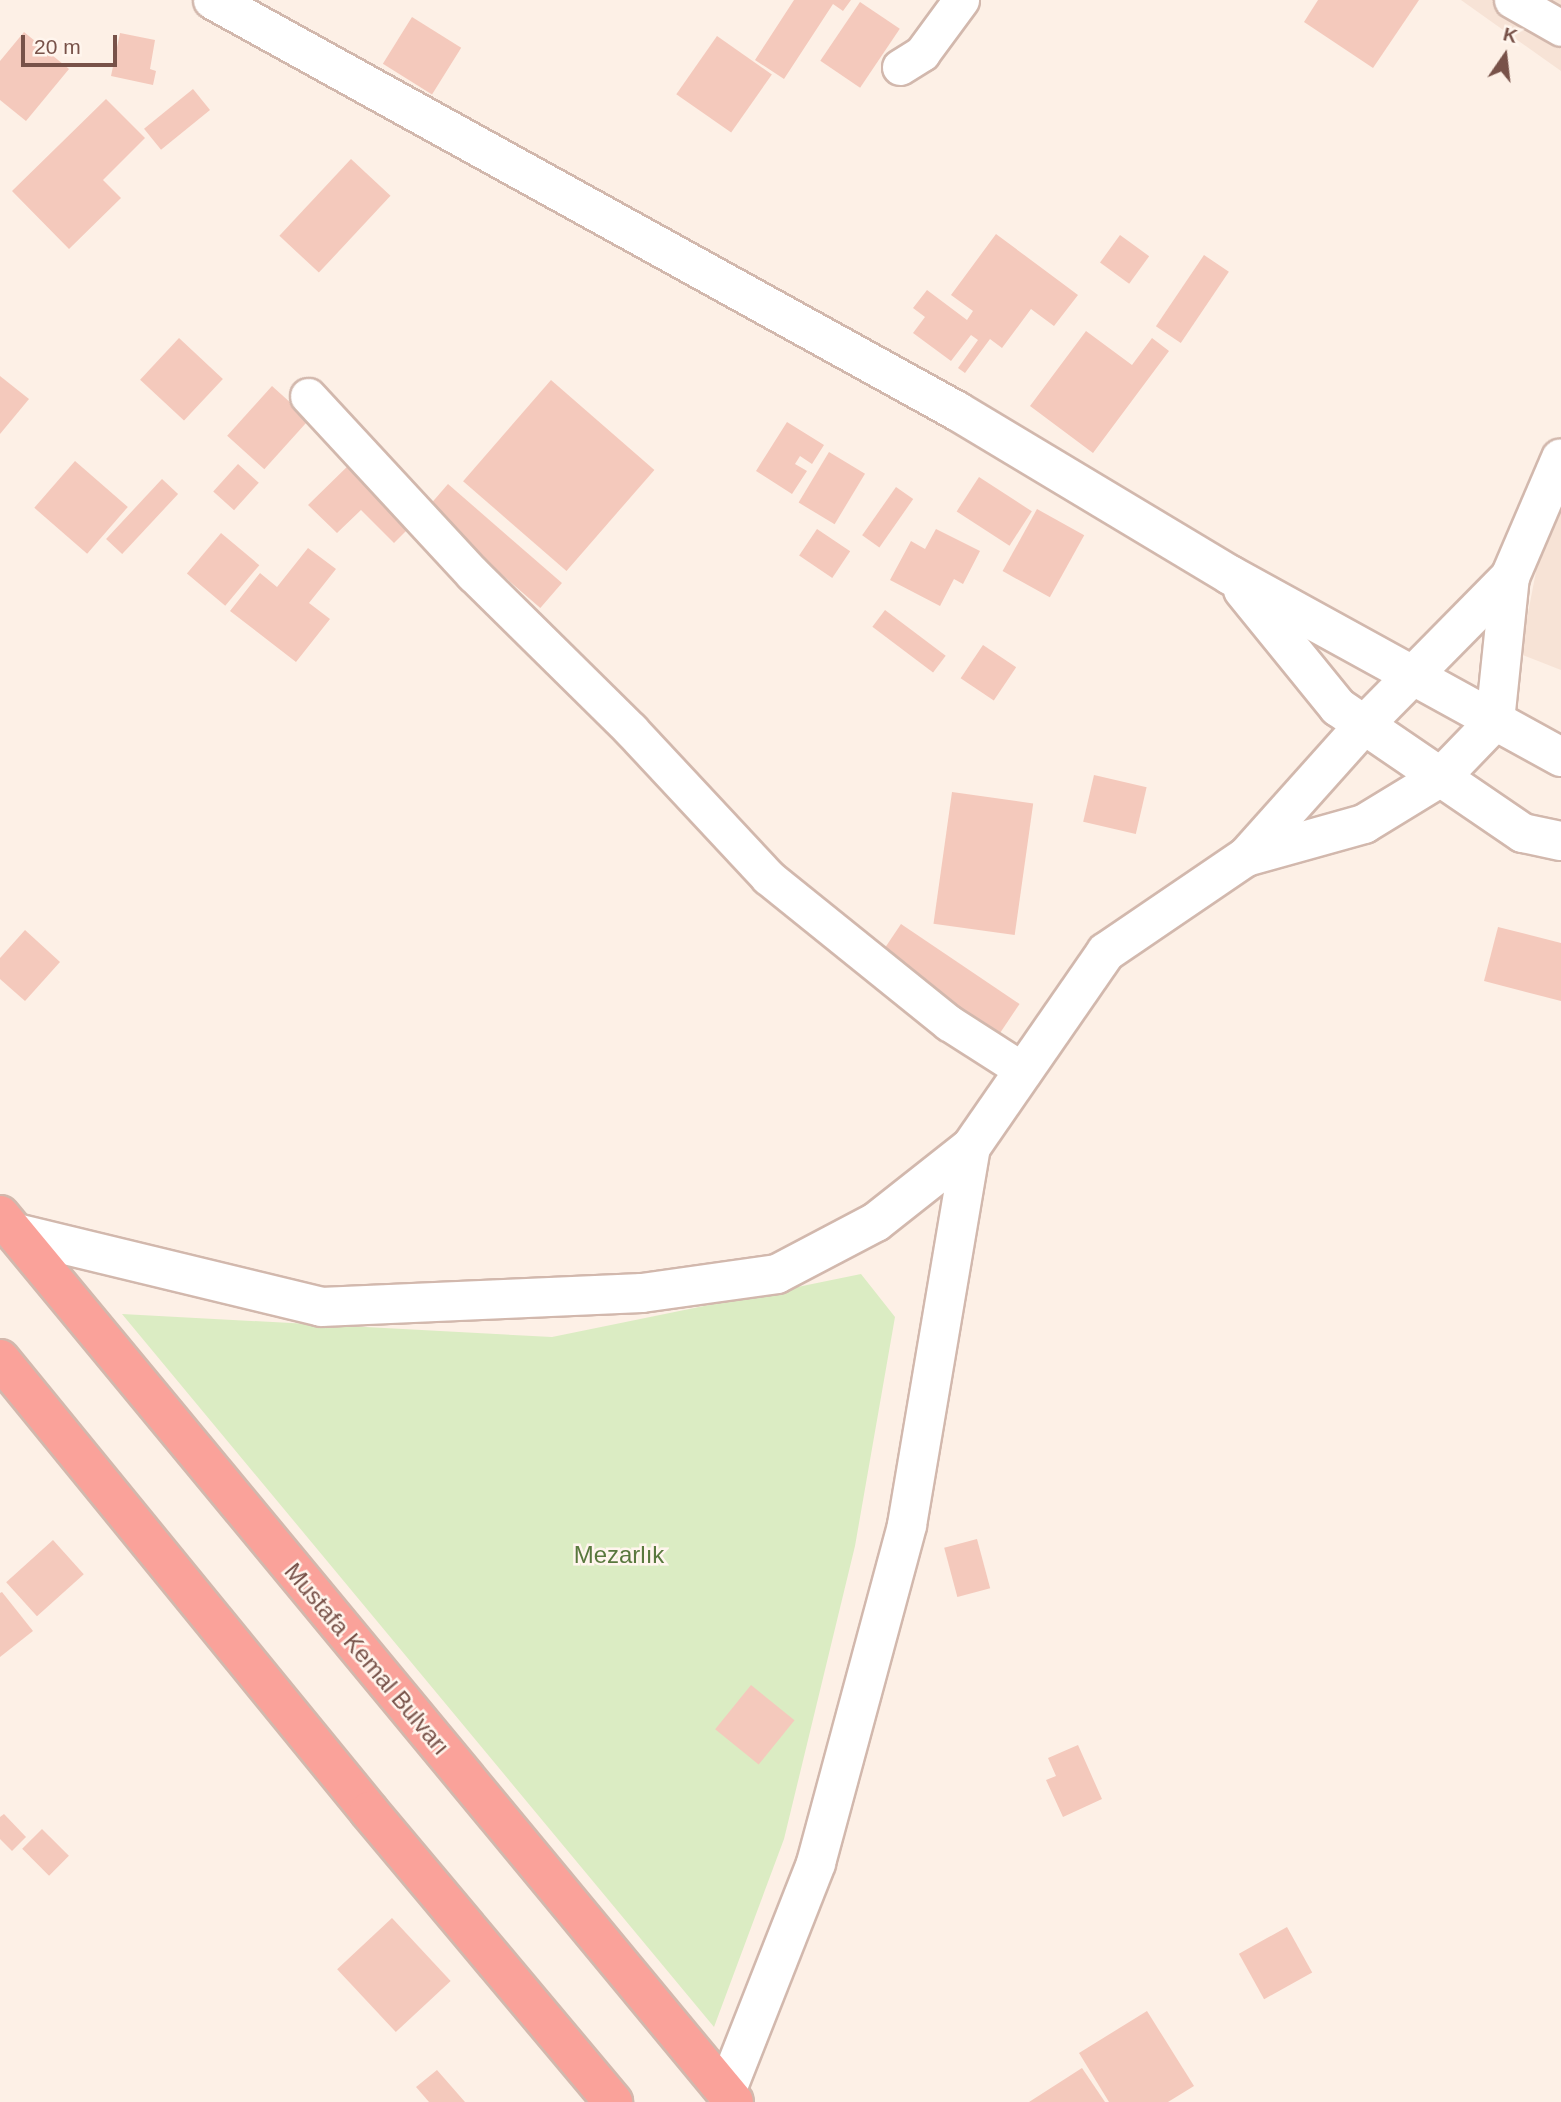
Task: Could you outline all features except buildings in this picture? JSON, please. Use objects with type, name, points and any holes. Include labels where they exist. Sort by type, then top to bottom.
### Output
[{"type":"highway","name":"Mustafa Kemal Bulvarı","points":[[8,1224],[730,2097]]},
{"type":"highway","points":[[0,1359],[369,1811],[613,2102]]},
{"type":"street","points":[[213,0],[957,411],[1230,575],[1561,757]]},
{"type":"street","points":[[900,67],[922,53],[961,0]]},
{"type":"street","points":[[1512,0],[1561,28]]},
{"type":"street","points":[[308,396],[473,574],[631,730],[768,877],[949,1023],[1024,1071]]},
{"type":"street","points":[[1246,857],[1364,824],[1441,777],[1495,721],[1510,576],[1561,458]]},
{"type":"street","points":[[1230,575],[1338,707],[1522,833],[1561,841]]},
{"type":"street","points":[[8,1224],[321,1307],[642,1293],[777,1274],[876,1222],[971,1147],[1107,952],[1246,857],[1364,725],[1510,576]]},
{"type":"street","points":[[730,2097],[816,1863],[907,1525],[971,1147]]},
{"type":"shaded area","points":[[1461,0],[1561,0],[1561,71]]},
{"type":"shaded area","points":[[1561,443],[1561,670],[1520,654]]},
{"type":"green space","name":"Mezarlık","points":[[861,1274],[895,1317],[855,1546],[784,1839],[714,2027],[122,1314],[552,1337]]}]
